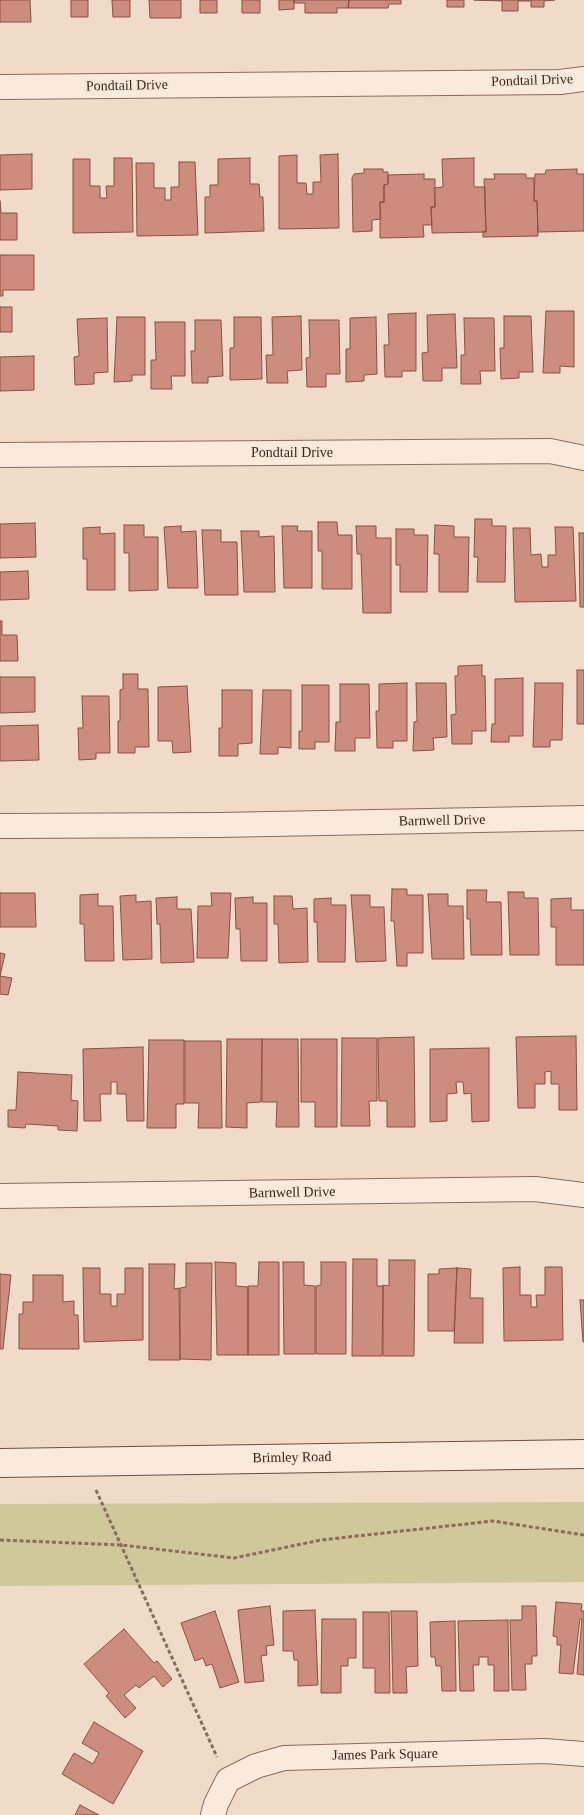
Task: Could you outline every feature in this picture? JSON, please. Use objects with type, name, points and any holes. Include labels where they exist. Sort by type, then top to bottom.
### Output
[{"type":"main road","name":"Brimley Road","points":[[0,1463],[584,1454]]},
{"type":"street","name":"Pondtail Drive","points":[[0,87],[560,82],[584,79]]},
{"type":"street","name":"Pondtail Drive","points":[[0,455],[550,451],[584,458]]},
{"type":"street","name":"Barnwell Drive","points":[[0,826],[219,825],[584,818]]},
{"type":"street","name":"Barnwell Drive","points":[[0,1196],[536,1189],[584,1196]]},
{"type":"street","name":"James Park Square","points":[[228,1780],[256,1766],[284,1758],[546,1751],[584,1754]]},
{"type":"street","points":[[213,1815],[216,1804],[228,1780]]},
{"type":"path","points":[[84,1462],[228,1780]]},
{"type":"path","points":[[0,1540],[122,1545],[234,1558],[321,1540],[492,1520],[584,1535]]},
{"type":"shaded area","points":[[584,1502],[584,1582],[0,1586],[0,1504]]},
{"type":"building","points":[[0,0],[30,0],[31,22],[0,22]]},
{"type":"building","points":[[71,0],[88,0],[88,17],[71,17]]},
{"type":"building","points":[[112,0],[130,0],[130,17],[113,17]]},
{"type":"building","points":[[149,0],[181,0],[181,18],[150,18]]},
{"type":"building","points":[[200,0],[217,0],[217,13],[200,13]]},
{"type":"building","points":[[242,0],[260,0],[260,13],[242,13]]},
{"type":"building","points":[[279,0],[294,0],[294,9],[279,10]]},
{"type":"building","points":[[294,0],[349,0],[348,8],[337,8],[337,13],[305,13],[305,3],[294,3]]},
{"type":"building","points":[[349,0],[401,0],[401,4],[389,4],[388,8],[348,8]]},
{"type":"building","points":[[447,0],[464,0],[464,7],[447,7]]},
{"type":"building","points":[[474,0],[530,1],[518,1],[518,11],[502,11],[502,1]]},
{"type":"building","points":[[531,0],[555,0],[544,1],[544,7],[531,7]]},
{"type":"building","points":[[32,154],[32,189],[0,190],[0,155]]},
{"type":"building","points":[[338,154],[339,228],[279,229],[279,156],[297,155],[297,183],[306,183],[307,194],[313,194],[313,182],[321,182],[320,155]]},
{"type":"building","points":[[114,158],[132,158],[133,232],[73,233],[73,159],[90,159],[90,186],[100,186],[100,198],[107,198],[106,186],[114,186]]},
{"type":"building","points":[[250,158],[250,184],[259,184],[260,197],[263,197],[264,231],[205,233],[205,197],[210,197],[210,185],[218,185],[218,159]]},
{"type":"building","points":[[474,158],[474,187],[485,187],[486,232],[432,233],[431,207],[435,207],[434,188],[443,187],[442,159]]},
{"type":"building","points":[[179,162],[195,162],[198,235],[137,236],[136,163],[154,163],[154,188],[165,188],[165,200],[171,200],[171,187],[179,187]]},
{"type":"building","points":[[364,169],[383,169],[383,172],[388,172],[388,184],[384,185],[384,202],[380,202],[381,219],[372,220],[372,231],[353,232],[352,178],[354,174],[364,173]]},
{"type":"building","points":[[577,169],[577,174],[584,174],[584,231],[538,232],[537,201],[534,201],[535,174],[545,174],[546,170]]},
{"type":"building","points":[[424,174],[424,179],[435,179],[435,207],[431,207],[432,225],[423,225],[424,237],[380,238],[380,202],[384,202],[384,185],[388,184],[388,175]]},
{"type":"building","points":[[494,174],[526,174],[526,178],[534,178],[534,201],[537,201],[538,236],[483,237],[483,231],[486,232],[484,179],[495,179]]},
{"type":"building","points":[[0,201],[1,213],[17,213],[17,240],[0,240]]},
{"type":"building","points":[[0,255],[34,255],[34,290],[3,290],[3,296],[0,296]]},
{"type":"building","points":[[0,307],[12,307],[12,332],[0,332]]},
{"type":"building","points":[[546,311],[574,311],[574,367],[560,366],[560,373],[543,373]]},
{"type":"building","points":[[416,313],[416,371],[402,371],[402,377],[385,377],[384,345],[389,345],[388,314]]},
{"type":"building","points":[[455,314],[457,368],[442,368],[442,381],[423,381],[422,353],[428,352],[427,315]]},
{"type":"building","points":[[301,316],[302,370],[287,371],[288,383],[267,383],[266,355],[273,355],[272,317]]},
{"type":"building","points":[[504,316],[531,316],[533,372],[519,372],[519,378],[501,379],[500,348],[504,348]]},
{"type":"building","points":[[117,317],[145,317],[145,375],[132,375],[132,381],[114,382]]},
{"type":"building","points":[[234,317],[261,317],[262,379],[230,380],[230,348],[234,348]]},
{"type":"building","points":[[376,317],[377,374],[364,375],[364,381],[346,382],[346,349],[350,349],[350,318]]},
{"type":"building","points":[[107,318],[108,372],[94,373],[94,384],[75,385],[74,357],[79,356],[77,319]]},
{"type":"building","points":[[464,318],[494,318],[495,371],[480,371],[481,384],[461,384],[461,355],[465,355]]},
{"type":"building","points":[[195,320],[221,320],[223,376],[208,377],[208,383],[192,383],[191,351],[195,351]]},
{"type":"building","points":[[309,320],[339,320],[340,374],[326,374],[326,387],[307,387],[306,358],[310,357]]},
{"type":"building","points":[[155,322],[185,322],[185,376],[171,376],[172,389],[151,389],[151,360],[156,360]]},
{"type":"building","points":[[34,356],[34,390],[0,391],[0,357]]},
{"type":"building","points":[[475,519],[492,519],[492,526],[506,526],[505,582],[477,582],[478,557],[474,557]]},
{"type":"building","points":[[318,522],[337,522],[338,535],[352,535],[352,589],[322,589],[322,551],[318,551]]},
{"type":"building","points":[[35,523],[36,557],[0,558],[0,524]]},
{"type":"building","points":[[124,525],[144,525],[144,537],[158,537],[158,590],[129,591],[129,553],[124,553]]},
{"type":"building","points":[[435,525],[454,526],[454,537],[469,537],[468,592],[439,592],[439,554],[434,554]]},
{"type":"building","points":[[181,526],[181,532],[196,531],[198,588],[168,588],[164,527]]},
{"type":"building","points":[[282,526],[298,526],[297,531],[312,531],[312,588],[284,588]]},
{"type":"building","points":[[356,526],[376,526],[376,538],[391,538],[391,613],[363,613],[361,554],[357,554]]},
{"type":"building","points":[[100,527],[100,534],[115,533],[115,590],[87,590],[87,559],[83,559],[83,528]]},
{"type":"building","points":[[555,527],[573,527],[576,601],[515,602],[513,528],[530,528],[531,555],[541,554],[542,567],[548,567],[548,555],[556,555]]},
{"type":"building","points":[[396,529],[414,529],[414,535],[428,535],[427,592],[400,592],[400,565],[396,565]]},
{"type":"building","points":[[202,530],[221,530],[221,542],[237,542],[238,595],[205,595]]},
{"type":"building","points":[[241,531],[259,531],[259,537],[274,536],[275,592],[244,592]]},
{"type":"building","points":[[579,533],[584,533],[584,607],[580,607]]},
{"type":"building","points":[[28,571],[29,599],[0,600],[0,572]]},
{"type":"building","points":[[0,621],[2,621],[2,635],[17,635],[18,661],[0,661]]},
{"type":"building","points":[[482,665],[482,676],[485,676],[486,731],[472,731],[472,744],[452,744],[451,715],[456,714],[455,676],[458,676],[458,666]]},
{"type":"building","points":[[577,670],[584,670],[584,724],[577,724]]},
{"type":"building","points":[[123,674],[138,674],[138,689],[148,689],[149,747],[135,747],[135,753],[118,753],[118,721],[120,721],[120,690],[123,689]]},
{"type":"building","points":[[0,677],[35,677],[35,712],[0,713]]},
{"type":"building","points":[[523,678],[523,736],[509,736],[509,742],[491,742],[492,724],[495,724],[495,679]]},
{"type":"building","points":[[407,683],[407,741],[393,741],[393,748],[377,748],[376,711],[379,711],[379,684]]},
{"type":"building","points":[[416,683],[446,683],[447,737],[433,738],[434,750],[413,751],[414,722],[417,721]]},
{"type":"building","points":[[535,683],[563,683],[562,740],[550,740],[550,747],[533,747]]},
{"type":"building","points":[[340,684],[369,684],[370,738],[355,738],[355,751],[335,751],[336,722],[340,722]]},
{"type":"building","points":[[302,685],[329,685],[329,742],[315,742],[315,749],[299,749],[299,731],[302,731]]},
{"type":"building","points":[[187,686],[191,752],[173,753],[172,741],[158,741],[158,687]]},
{"type":"building","points":[[222,690],[252,690],[252,743],[238,744],[238,756],[219,756],[219,728],[222,728]]},
{"type":"building","points":[[263,690],[291,690],[291,748],[278,747],[278,754],[260,754]]},
{"type":"building","points":[[82,696],[109,696],[110,753],[96,753],[96,759],[79,760],[78,728],[83,728]]},
{"type":"building","points":[[38,725],[39,760],[0,761],[0,726]]},
{"type":"building","points":[[392,889],[407,889],[407,895],[423,895],[423,953],[407,953],[407,966],[397,966],[394,921],[391,921]]},
{"type":"building","points":[[467,890],[487,890],[486,902],[501,902],[502,955],[471,955],[470,919],[467,919]]},
{"type":"building","points":[[508,892],[524,892],[524,898],[538,898],[539,955],[510,955]]},
{"type":"building","points":[[0,893],[35,893],[36,927],[0,927]]},
{"type":"building","points":[[211,893],[231,893],[228,958],[197,958],[198,906],[212,906]]},
{"type":"building","points":[[98,894],[98,906],[113,906],[114,961],[85,961],[84,924],[80,924],[80,895]]},
{"type":"building","points":[[428,894],[448,894],[448,906],[463,906],[464,959],[432,959]]},
{"type":"building","points":[[136,895],[136,902],[151,901],[152,959],[123,960],[120,896]]},
{"type":"building","points":[[351,895],[370,895],[370,907],[384,907],[386,961],[356,962]]},
{"type":"building","points":[[274,896],[292,896],[293,909],[307,908],[308,962],[279,963],[278,924],[274,924]]},
{"type":"building","points":[[177,897],[177,909],[191,909],[194,962],[161,963],[160,924],[157,924],[156,898]]},
{"type":"building","points":[[253,897],[253,903],[267,903],[267,961],[241,961],[240,929],[236,929],[235,898]]},
{"type":"building","points":[[331,898],[331,905],[346,905],[345,962],[318,962],[317,922],[314,922],[314,899]]},
{"type":"building","points":[[571,898],[571,910],[584,910],[584,965],[556,965],[556,927],[551,927],[551,899]]},
{"type":"building","points":[[0,953],[5,954],[0,976]]},
{"type":"building","points":[[0,976],[12,978],[8,995],[0,994]]},
{"type":"building","points":[[576,1036],[577,1110],[559,1110],[559,1084],[551,1084],[551,1071],[545,1072],[545,1084],[535,1084],[535,1108],[518,1108],[516,1037]]},
{"type":"building","points":[[414,1037],[415,1127],[387,1127],[387,1101],[379,1101],[378,1038]]},
{"type":"building","points":[[342,1038],[377,1038],[377,1101],[369,1101],[370,1126],[341,1126]]},
{"type":"building","points":[[227,1039],[262,1039],[261,1102],[247,1103],[247,1128],[226,1127]]},
{"type":"building","points":[[262,1039],[298,1039],[299,1127],[276,1127],[277,1102],[262,1102]]},
{"type":"building","points":[[301,1039],[337,1039],[337,1127],[315,1127],[315,1102],[301,1102]]},
{"type":"building","points":[[149,1040],[184,1040],[184,1104],[176,1104],[176,1128],[147,1128]]},
{"type":"building","points":[[185,1041],[221,1041],[222,1128],[198,1128],[199,1103],[185,1103]]},
{"type":"building","points":[[143,1047],[144,1121],[127,1121],[126,1094],[117,1094],[117,1082],[111,1082],[111,1094],[100,1094],[101,1121],[84,1121],[83,1049]]},
{"type":"building","points":[[489,1048],[489,1121],[472,1122],[471,1093],[464,1094],[463,1082],[456,1082],[457,1093],[447,1094],[447,1121],[430,1122],[430,1049]]},
{"type":"building","points":[[18,1072],[72,1075],[71,1100],[78,1101],[77,1131],[58,1130],[58,1126],[26,1124],[25,1128],[8,1127],[8,1110],[16,1110]]},
{"type":"building","points":[[353,1259],[377,1259],[377,1286],[383,1286],[382,1356],[352,1356]]},
{"type":"building","points":[[389,1260],[415,1260],[414,1356],[383,1356],[383,1285],[389,1286]]},
{"type":"building","points":[[215,1262],[236,1263],[236,1286],[248,1287],[248,1355],[217,1355]]},
{"type":"building","points":[[259,1262],[279,1262],[279,1355],[248,1355],[248,1286],[258,1286]]},
{"type":"building","points":[[283,1262],[304,1262],[304,1285],[315,1286],[315,1354],[284,1354]]},
{"type":"building","points":[[321,1262],[346,1262],[346,1354],[316,1354],[316,1286],[321,1285]]},
{"type":"building","points":[[186,1263],[212,1263],[211,1360],[180,1359],[180,1288],[186,1287]]},
{"type":"building","points":[[149,1264],[175,1264],[174,1289],[179,1288],[180,1360],[149,1360]]},
{"type":"building","points":[[520,1267],[520,1295],[531,1295],[531,1307],[537,1307],[536,1295],[545,1295],[545,1267],[562,1267],[563,1340],[504,1341],[503,1268]]},
{"type":"building","points":[[83,1268],[100,1268],[100,1294],[111,1294],[111,1306],[117,1306],[117,1294],[125,1294],[125,1268],[143,1268],[143,1340],[84,1342]]},
{"type":"building","points":[[457,1268],[454,1331],[428,1331],[428,1274],[439,1274],[439,1269]]},
{"type":"building","points":[[457,1268],[471,1269],[470,1298],[483,1298],[483,1343],[454,1343]]},
{"type":"building","points":[[0,1274],[11,1275],[3,1349],[0,1349]]},
{"type":"building","points":[[33,1275],[63,1275],[63,1302],[74,1301],[74,1315],[78,1315],[79,1349],[19,1349],[19,1314],[23,1314],[23,1302],[33,1302]]},
{"type":"building","points":[[580,1300],[584,1300],[584,1342],[583,1342]]},
{"type":"building","points":[[556,1602],[582,1604],[581,1611],[584,1611],[584,1675],[577,1674],[582,1619],[580,1619],[573,1674],[559,1673],[561,1645],[557,1645],[557,1637],[553,1636]]},
{"type":"building","points":[[270,1606],[274,1645],[266,1646],[267,1655],[261,1656],[264,1681],[245,1683],[238,1610]]},
{"type":"building","points":[[522,1606],[536,1606],[537,1656],[532,1656],[532,1664],[525,1664],[526,1690],[512,1690],[510,1620],[522,1620]]},
{"type":"building","points":[[315,1610],[318,1685],[298,1686],[298,1660],[294,1660],[293,1651],[283,1651],[283,1611]]},
{"type":"building","points":[[215,1611],[239,1682],[220,1688],[212,1664],[206,1666],[203,1658],[195,1661],[181,1623]]},
{"type":"building","points":[[391,1611],[417,1611],[418,1666],[406,1667],[407,1693],[393,1693]]},
{"type":"building","points":[[363,1612],[389,1612],[390,1693],[375,1693],[375,1668],[363,1668]]},
{"type":"building","points":[[322,1619],[356,1619],[356,1658],[348,1658],[348,1666],[341,1666],[341,1693],[321,1693]]},
{"type":"building","points":[[508,1620],[509,1691],[494,1691],[494,1665],[488,1665],[488,1657],[479,1657],[479,1665],[473,1665],[474,1691],[460,1691],[458,1621]]},
{"type":"building","points":[[455,1621],[456,1691],[442,1691],[441,1666],[436,1666],[435,1657],[431,1657],[430,1622]]},
{"type":"building","points":[[124,1629],[154,1663],[157,1661],[172,1679],[163,1687],[154,1676],[139,1688],[136,1685],[124,1695],[136,1708],[125,1718],[106,1696],[109,1693],[84,1664]]},
{"type":"building","points":[[94,1722],[143,1751],[113,1804],[62,1774],[74,1753],[93,1764],[99,1753],[82,1743]]},
{"type":"building","points":[[80,1805],[99,1815],[75,1815]]}]
